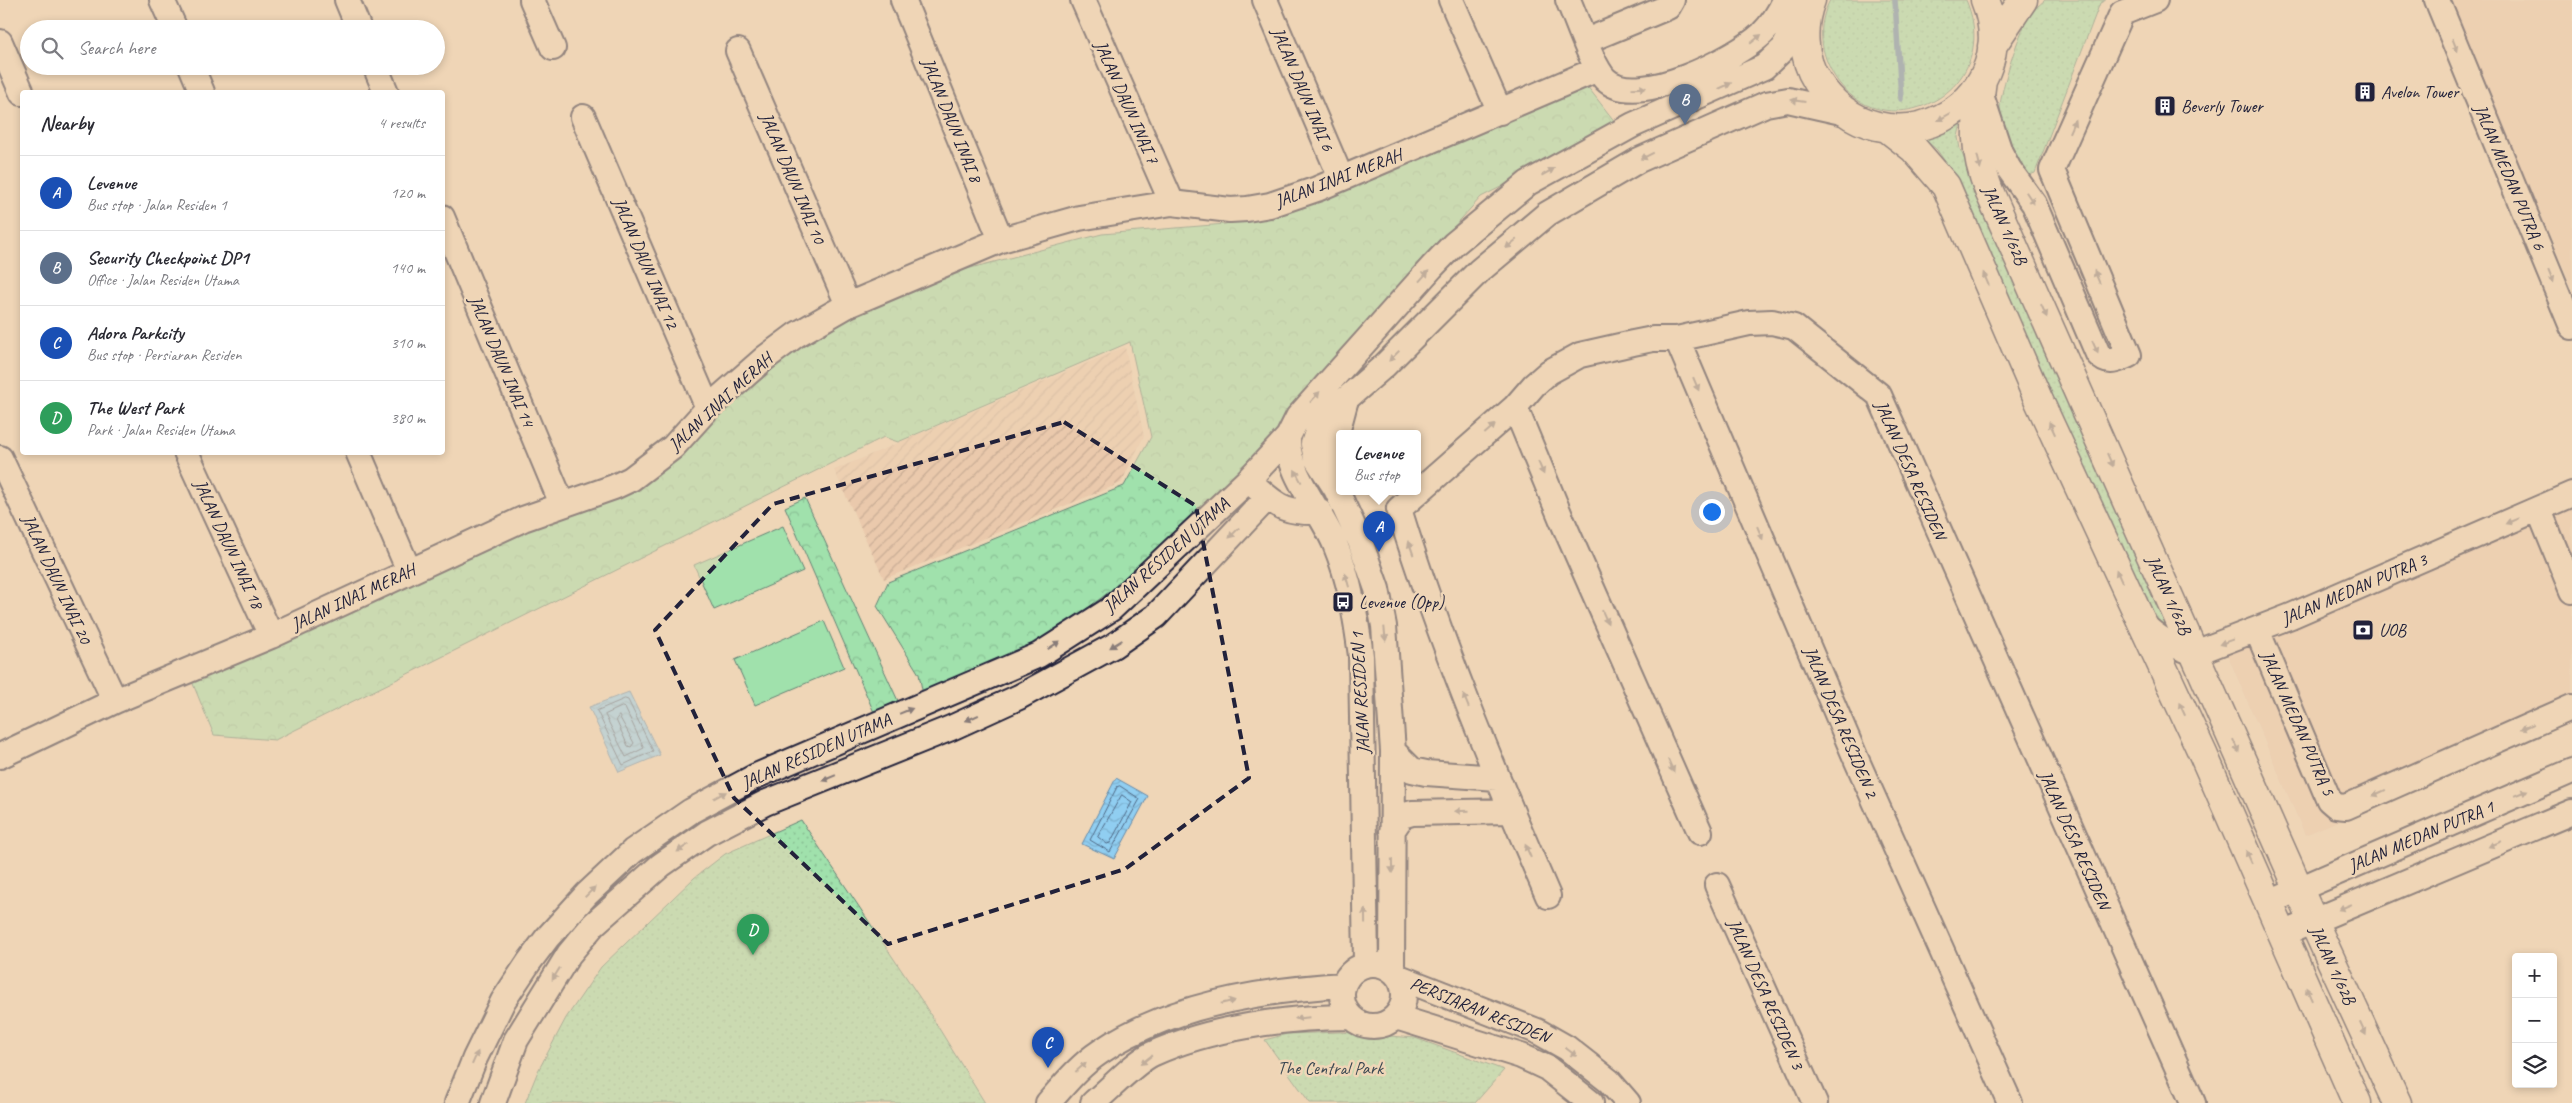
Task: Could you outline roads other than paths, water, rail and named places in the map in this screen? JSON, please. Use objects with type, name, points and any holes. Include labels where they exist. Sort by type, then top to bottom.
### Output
[{"type":"main road","points":[[1984,0],[1990,14],[1992,46]]},
{"type":"main road","points":[[1802,1],[1805,24],[1805,49],[1813,74],[1827,95],[1846,113],[1865,123],[1887,128],[1915,128],[1942,119],[1965,102],[1981,86],[1992,46],[2023,0]]},
{"type":"main road","name":"JALAN 1/62B","points":[[1981,86],[1975,130],[1978,162],[1984,178],[2313,921],[2397,1103]]},
{"type":"main road","name":"JALAN 1/62B","points":[[1887,128],[1914,149],[1946,186],[2039,401],[2139,620],[2203,754],[2357,1103]]},
{"type":"street","points":[[162,0],[171,20]]},
{"type":"street","points":[[347,0],[355,20]]},
{"type":"street","points":[[532,0],[553,48]]},
{"type":"street","name":"JALAN DAUN INAI 8","points":[[903,0],[1001,240]]},
{"type":"street","name":"JALAN DAUN INAI 7","points":[[1083,0],[1172,203]]},
{"type":"street","name":"JALAN DAUN INAI 6","points":[[1265,0],[1341,178]]},
{"type":"street","points":[[1451,0],[1500,112]]},
{"type":"street","points":[[1568,0],[1598,69],[1606,80],[1616,86],[1639,88],[1684,78],[1744,48],[1762,34],[1773,21],[1802,1]]},
{"type":"street","points":[[1586,41],[1668,7],[1672,0]]},
{"type":"street","points":[[1981,86],[1985,115],[2000,152],[2008,169],[2034,204],[2098,354],[2103,360],[2112,362],[2129,355],[2052,170],[2122,14],[2155,0]]},
{"type":"street","name":"JALAN MEDAN PUTRA 6","points":[[2437,0],[2572,327]]},
{"type":"street","name":"JALAN RESIDEN UTAMA","points":[[456,1103],[503,1000],[547,938],[588,894],[633,851],[691,810],[782,764],[1038,655],[1110,609],[1248,480],[1288,437],[1298,416],[1432,267],[1491,214],[1528,183],[1632,125],[1764,67],[1783,49],[1802,1]]},
{"type":"street","points":[[0,42],[21,90]]},
{"type":"street","name":"JALAN DAUN INAI 10","points":[[738,51],[848,305]]},
{"type":"street","name":"JALAN INAI MERAH","points":[[0,756],[115,701],[271,636],[523,519],[606,490],[631,479],[673,447],[708,408],[765,358],[796,336],[848,305],[1001,240],[1079,218],[1172,203],[1230,210],[1247,209],[1296,197],[1598,69]]},
{"type":"street","points":[[195,75],[201,90]]},
{"type":"street","points":[[379,75],[385,90]]},
{"type":"street","points":[[1288,437],[1313,444],[1318,429],[1346,399],[1384,366],[1479,271],[1547,214],[1625,168],[1766,104],[1788,100],[1846,113]]},
{"type":"street","name":"JALAN DAUN INAI 12","points":[[583,117],[708,408]]},
{"type":"street","name":"JALAN DAUN INAI 14","points":[[445,224],[562,504]]},
{"type":"street","name":"JALAN DESA RESIDEN","points":[[1421,490],[1515,407],[1534,385],[1549,372],[1580,356],[1653,339],[1677,339],[1749,322],[1772,322],[1794,328],[1879,395],[2193,1103]]},
{"type":"street","name":"JALAN DESA RESIDEN 2","points":[[1677,339],[1857,761],[2010,1103]]},
{"type":"street","points":[[1338,430],[1346,399]]},
{"type":"street","points":[[1515,407],[1561,518],[1700,832]]},
{"type":"street","name":"JALAN RESIDEN 1","points":[[1288,437],[1290,460],[1320,512],[1344,571],[1352,599],[1361,656],[1366,964]]},
{"type":"street","points":[[1336,437],[1332,452],[1336,489]]},
{"type":"street","name":"JALAN RESIDEN 1","points":[[1313,444],[1316,458],[1336,489]]},
{"type":"street","name":"JALAN DAUN INAI 18","points":[[187,455],[271,636]]},
{"type":"street","points":[[359,455],[409,571]]},
{"type":"street","name":"JALAN DAUN INAI 20","points":[[0,458],[115,701]]},
{"type":"street","points":[[1248,480],[1284,509],[1296,513],[1320,512]]},
{"type":"street","name":"JALAN MEDAN PUTRA 3","points":[[2195,653],[2257,630],[2572,494]]},
{"type":"street","name":"JALAN RESIDEN 1","points":[[1339,495],[1360,541],[1376,589],[1384,626],[1393,751],[1392,831],[1395,973]]},
{"type":"street","name":"JALAN DESA RESIDEN","points":[[1415,495],[1399,509],[1438,630],[1497,778],[1548,896]]},
{"type":"street","name":"JALAN RESIDEN UTAMA","points":[[493,1103],[516,1040],[569,954],[594,924],[660,864],[707,833],[765,803],[950,728],[1019,697],[1113,646],[1156,616],[1268,498]]},
{"type":"street","points":[[2538,510],[2572,591]]},
{"type":"street","points":[[2139,620],[2155,636],[2166,643],[2195,653]]},
{"type":"street","name":"JALAN MEDAN PUTRA 5","points":[[2257,630],[2329,800],[2336,806],[2346,807],[2572,707]]},
{"type":"street","points":[[1393,751],[1412,770],[1426,773],[1497,778]]},
{"type":"street","name":"JALAN MEDAN PUTRA 1","points":[[2269,902],[2572,771]]},
{"type":"street","points":[[1392,831],[1402,816],[1417,812],[1511,811]]},
{"type":"street","name":"JALAN MEDAN PUTRA 1","points":[[2283,934],[2572,812]]},
{"type":"street","name":"JALAN DESA RESIDEN 3","points":[[1717,885],[1814,1103]]},
{"type":"street","points":[[547,938],[569,954]]},
{"type":"street","points":[[1093,1103],[1151,1055],[1191,1040],[1246,1027],[1304,1017],[1350,1017],[1363,1024],[1378,1026],[1396,1016],[1404,997],[1395,973],[1375,964],[1366,964],[1356,968],[1343,985],[1342,1002],[1350,1017]]},
{"type":"street","name":"PERSIARAN RESIDEN","points":[[1395,973],[1538,1031],[1567,1048],[1609,1081],[1628,1103]]},
{"type":"street","points":[[1048,1103],[1077,1071],[1092,1058],[1139,1030],[1193,1010],[1262,994],[1343,985]]},
{"type":"street","name":"PERSIARAN RESIDEN","points":[[1396,1016],[1521,1056],[1547,1068],[1591,1103]]},
{"type":"water","points":[[629,692],[660,755],[619,772],[589,707]]},
{"type":"water","points":[[1116,778],[1148,796],[1114,859],[1082,844]]},
{"type":"waterway","points":[[1895,0],[1901,99]]},
{"type":"place","name":"Avelon Tower","points":[[2365,92]]},
{"type":"place","name":"Beverly Tower","points":[[2165,106]]},
{"type":"place","name":"Security Checkpoint DP1","points":[[1685,125]]},
{"type":"place","name":"Levenue","points":[[1379,552]]},
{"type":"place","name":"Levenue (Opp)","points":[[1343,602]]},
{"type":"place","name":"UOB","points":[[2363,630]]},
{"type":"place","name":"The West Park","points":[[753,955]]},
{"type":"place","name":"Adora Parkcity","points":[[1048,1068]]},
{"type":"park label","name":"The Central Park","points":[[1330,1068]]}]
